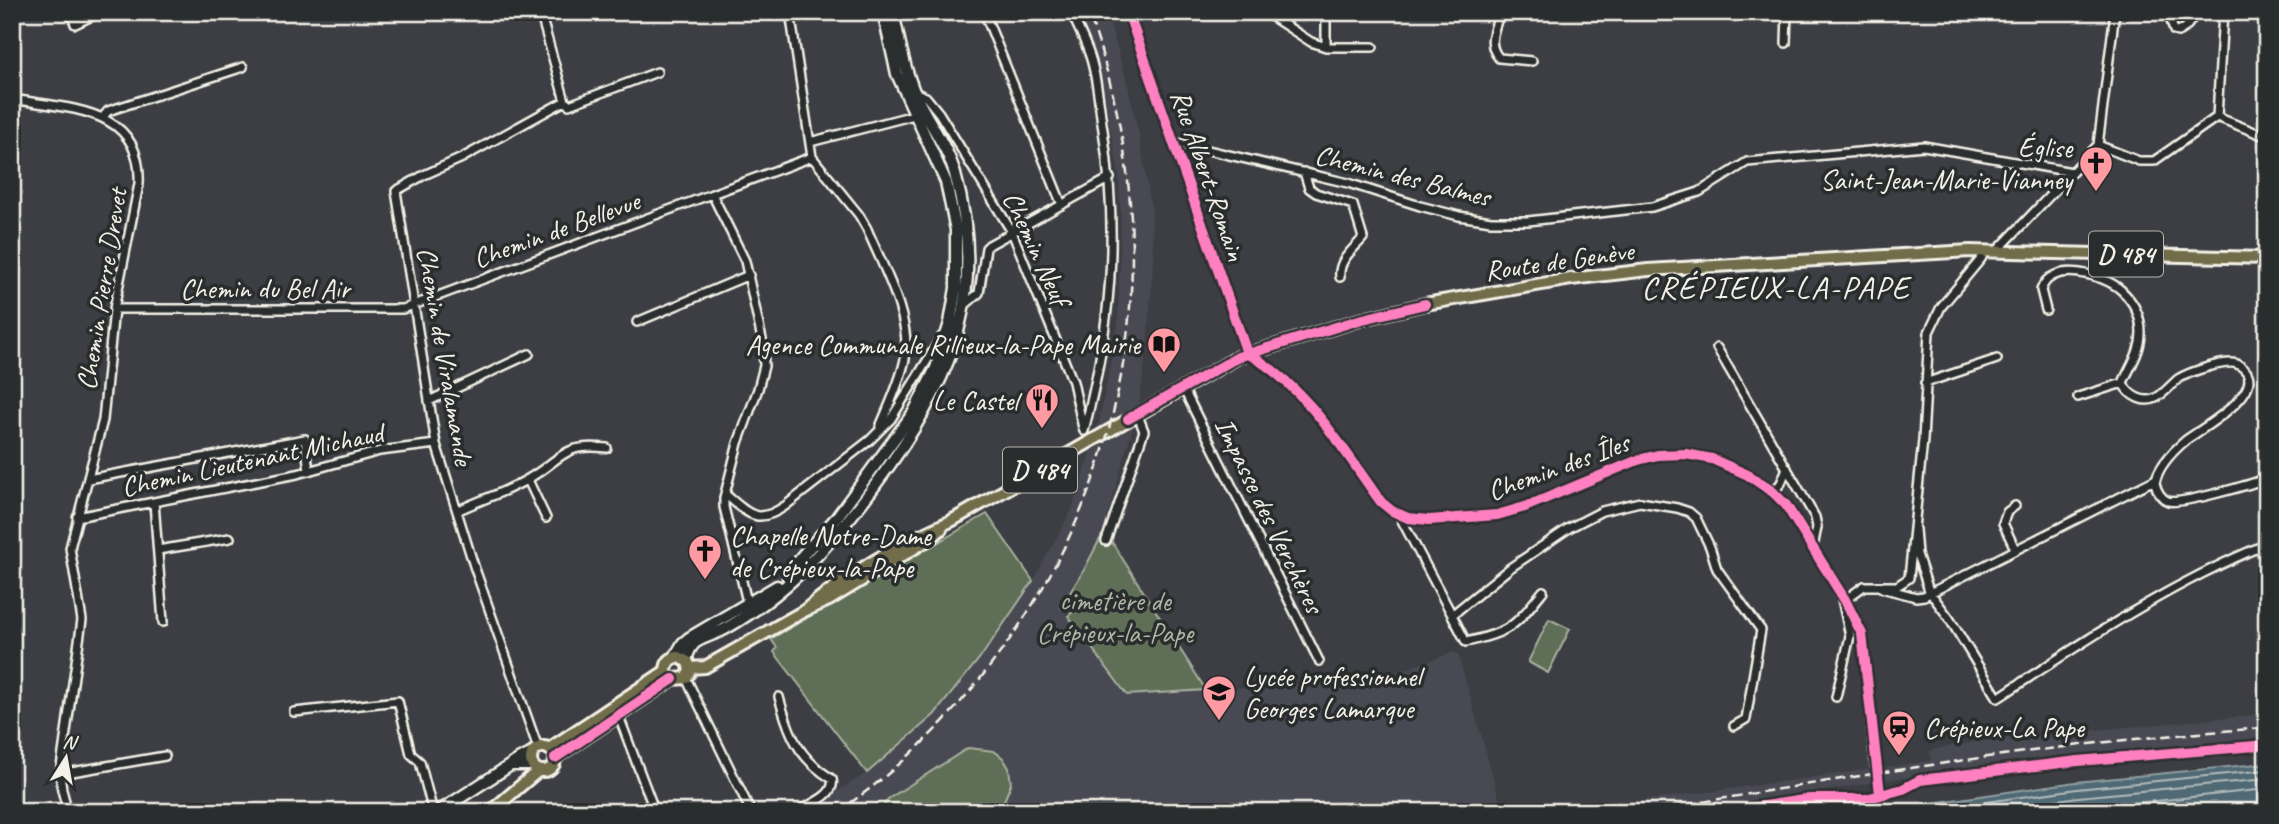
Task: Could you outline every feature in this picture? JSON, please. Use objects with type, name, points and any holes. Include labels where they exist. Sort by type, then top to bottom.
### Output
[{"type":"main road","points":[[684,666],[683,643],[750,609],[803,570],[840,529],[906,443],[929,406],[945,372],[965,305],[968,245],[961,197],[943,144],[919,114],[897,74],[883,12]]},
{"type":"main road","points":[[750,609],[790,575],[802,556],[837,517],[914,412],[936,368],[950,323],[956,288],[956,230],[946,182],[919,114],[893,12]]},
{"type":"main road","name":"Route de Genève","points":[[670,675],[669,660],[684,666],[705,667],[804,611],[829,600],[931,538],[951,521],[1086,436],[1138,413],[1247,353],[1359,320],[1398,310],[1572,279],[1648,270],[1990,252],[2267,258]]},
{"type":"main road","name":"Route de Genève","points":[[670,675],[680,680],[684,666]]},
{"type":"main road","name":"Route de Genève","points":[[540,757],[670,675]]},
{"type":"main road","name":"Route de Genève","points":[[540,757],[618,714],[670,675]]},
{"type":"main road","points":[[435,812],[520,759],[540,757]]},
{"type":"main road","points":[[490,812],[540,757]]},
{"type":"street","points":[[71,12],[75,24],[100,12]]},
{"type":"street","points":[[540,12],[565,101]]},
{"type":"street","points":[[790,12],[812,157],[859,215],[867,229],[906,330],[905,357],[900,378],[879,429]]},
{"type":"street","points":[[984,12],[1062,205]]},
{"type":"street","points":[[1071,12],[1091,59],[1110,178],[1112,214],[1111,288],[1098,378],[1086,436]]},
{"type":"street","name":"Rue Albert-Romain","points":[[1128,12],[1247,353]]},
{"type":"street","points":[[1265,12],[1311,42],[1326,47],[1373,47]]},
{"type":"street","points":[[1326,12],[1326,47]]},
{"type":"street","points":[[1500,12],[1491,41],[1494,51],[1499,58],[1532,61]]},
{"type":"street","points":[[1786,43],[1787,12]]},
{"type":"street","points":[[2115,12],[2098,145],[1982,259],[1934,318],[1927,344],[1915,529],[1922,575],[1929,591],[1949,618],[1998,698],[2151,601],[2235,557],[2267,544]]},
{"type":"street","points":[[2173,12],[2172,26],[2174,31],[2178,32],[2186,27],[2197,12]]},
{"type":"street","points":[[2217,117],[2223,12]]},
{"type":"street","points":[[103,117],[108,111],[243,67]]},
{"type":"street","name":"Chemin de Viralamande","points":[[540,757],[436,444],[396,191],[463,158],[565,101],[569,105],[657,72]]},
{"type":"street","name":"Chemin Neuf","points":[[914,92],[926,97],[939,113],[1012,233],[1073,382],[1086,436]]},
{"type":"street","name":"Chemin Pierre Drevet","points":[[12,99],[103,117],[113,122],[126,134],[139,170],[139,184],[114,309],[103,420],[77,517],[70,557],[82,620],[60,774],[68,812]]},
{"type":"street","points":[[810,142],[919,114]]},
{"type":"street","points":[[2098,145],[2139,161],[2154,161],[2217,117]]},
{"type":"street","points":[[2217,117],[2267,137]]},
{"type":"street","name":"Chemin des Balmes","points":[[1174,142],[1348,183],[1459,216],[1491,220],[1528,220],[1652,207],[1699,192],[1738,166],[1757,160],[1924,146],[2072,172]]},
{"type":"street","name":"Chemin de Bellevue","points":[[415,305],[812,157]]},
{"type":"street","points":[[1304,172],[1309,188],[1316,193],[1353,205],[1363,238],[1342,262],[1339,268],[1340,277]]},
{"type":"street","points":[[965,305],[979,293],[986,248],[1110,178]]},
{"type":"street","points":[[712,194],[745,261],[763,344],[764,366],[738,443],[724,508],[750,609]]},
{"type":"street","points":[[2073,272],[2074,253]]},
{"type":"street","points":[[2046,310],[2040,290],[2042,284],[2054,276],[2073,272],[2088,275],[2120,289],[2138,313],[2141,341],[2123,383],[2078,397]]},
{"type":"street","points":[[637,322],[749,275]]},
{"type":"street","name":"Chemin du Bel Air","points":[[114,309],[403,309],[415,305]]},
{"type":"street","points":[[725,494],[751,515],[765,517],[774,513],[870,440],[891,419],[950,323]]},
{"type":"street","points":[[1717,348],[1815,517],[1817,527],[1813,548]]},
{"type":"street","points":[[1247,353],[1259,359],[1300,393],[1381,502],[1399,515],[1466,642],[1497,635],[1515,624],[1543,591]]},
{"type":"street","points":[[429,401],[529,354]]},
{"type":"street","points":[[1925,383],[1997,359]]},
{"type":"street","points":[[1878,586],[1916,597],[1924,596],[1929,591],[2156,479],[2175,450],[2238,402],[2248,377],[2239,364],[2224,363],[2188,374],[2151,400],[2142,400],[2132,395],[2123,383]]},
{"type":"street","name":"Impasse des Verchères","points":[[1183,388],[1319,661]]},
{"type":"street","points":[[1106,541],[1144,431],[1138,413]]},
{"type":"street","points":[[88,479],[305,439],[309,471]]},
{"type":"street","name":"Chemin Lieutenant Michaud","points":[[77,517],[309,471],[380,451],[436,444]]},
{"type":"street","points":[[457,511],[528,480],[569,450],[585,446],[607,448]]},
{"type":"street","name":"Chemin des Îles","points":[[1399,515],[1429,520],[1497,515],[1525,507],[1637,460],[1658,455],[1686,454],[1712,459],[1748,475],[1773,492],[1786,505],[1844,597],[1862,634],[1875,766]]},
{"type":"street","points":[[1773,492],[1781,483],[1787,468]]},
{"type":"street","points":[[2156,479],[2156,489],[2162,498],[2169,502],[2178,502],[2267,478]]},
{"type":"street","points":[[528,480],[546,518]]},
{"type":"street","points":[[154,502],[163,622]]},
{"type":"street","points":[[1452,615],[1510,568],[1569,528],[1602,511],[1640,502],[1689,512],[1701,528],[1717,569],[1761,629],[1746,719],[1734,726]]},
{"type":"street","points":[[2014,549],[2003,523],[2007,512],[2015,506]]},
{"type":"street","points":[[1915,529],[1910,548],[1909,578],[1911,592],[1916,597]]},
{"type":"street","points":[[158,550],[230,538]]},
{"type":"street","points":[[1836,697],[1850,636],[1843,608],[1844,597],[1864,586],[1897,586],[1912,575],[1922,575]]},
{"type":"street","points":[[684,666],[751,812]]},
{"type":"street","points":[[779,697],[789,734],[800,751],[818,770],[832,779],[833,783],[832,790],[826,795],[797,812]]},
{"type":"street","points":[[294,712],[398,701],[411,754],[420,762],[435,812]]},
{"type":"street","points":[[618,714],[655,812]]},
{"type":"street","points":[[60,774],[165,756]]},
{"type":"shaded area","points":[[1078,12],[1106,12],[1139,134],[1152,213],[1153,262],[1147,348],[1139,404],[1098,428],[1118,323],[1121,223],[1119,175],[1099,65]]},
{"type":"shaded area","name":"Lycée professionnel Georges Lamarque","points":[[1133,427],[1102,535],[1061,607],[1127,695],[1361,680],[1393,674],[1453,652],[1458,654],[1503,812],[802,812],[867,773],[934,715],[983,654],[1033,581],[1071,511],[1092,451]]},
{"type":"shaded area","points":[[2267,714],[2267,741],[2155,748],[1930,778],[1899,778],[1702,812],[1562,812],[1931,761],[1930,750],[1987,740]]},
{"type":"green space","points":[[987,514],[1033,581],[983,654],[934,715],[867,773],[774,652],[777,648],[771,639]]},
{"type":"green space","name":"cimetière de Crépieux-la-Pape","points":[[1102,535],[1110,539],[1206,690],[1127,695],[1068,616],[1074,611],[1070,605],[1062,609]]},
{"type":"green space","points":[[1549,619],[1570,629],[1548,673],[1528,662]]},
{"type":"green space","points":[[968,748],[994,751],[1003,758],[1009,768],[1011,784],[1004,801],[987,812],[880,812],[888,799]]},
{"type":"water","points":[[2267,763],[2267,812],[1870,812],[2076,782]]},
{"type":"tunnel","points":[[1875,766],[1880,794]]},
{"type":"railway","points":[[837,812],[858,798],[915,750],[983,675],[1035,601],[1075,523],[1105,442],[1124,358],[1132,272],[1128,185],[1114,98],[1088,12]]},
{"type":"railway","points":[[1643,812],[1876,773],[2032,751],[2267,728]]},
{"type":"cycle path","points":[[1128,12],[1247,353]]},
{"type":"cycle path","points":[[1128,419],[1238,357],[1359,320],[1425,304]]},
{"type":"cycle path","points":[[1247,353],[1288,383],[1322,420],[1381,502],[1392,511],[1408,518],[1429,520],[1497,515],[1525,507],[1638,460],[1658,455],[1686,454],[1712,459],[1748,475],[1773,492],[1786,505],[1845,600],[1862,634],[1880,794]]},
{"type":"cycle path","points":[[555,758],[673,679]]},
{"type":"cycle path","points":[[1725,812],[1810,799],[1866,799],[1903,789],[1920,780],[2078,761],[2267,745]]},
{"type":"place","name":"Église Saint-Jean-Marie-Vianney","points":[[2096,193]]},
{"type":"place","name":"Agence Communale Rillieux-la-Pape Mairie","points":[[1164,374]]},
{"type":"place","name":"Le Castel","points":[[1042,430]]},
{"type":"place","name":"Chapelle Notre-Dame de Crépieux-la-Pape","points":[[705,581]]},
{"type":"place","name":"Lycée professionnel Georges Lamarque","points":[[1219,722]]},
{"type":"place","name":"Crépieux-La Pape","points":[[1899,757]]},
{"type":"district","name":"CRÉPIEUX-LA-PAPE","points":[[1776,287]]}]
